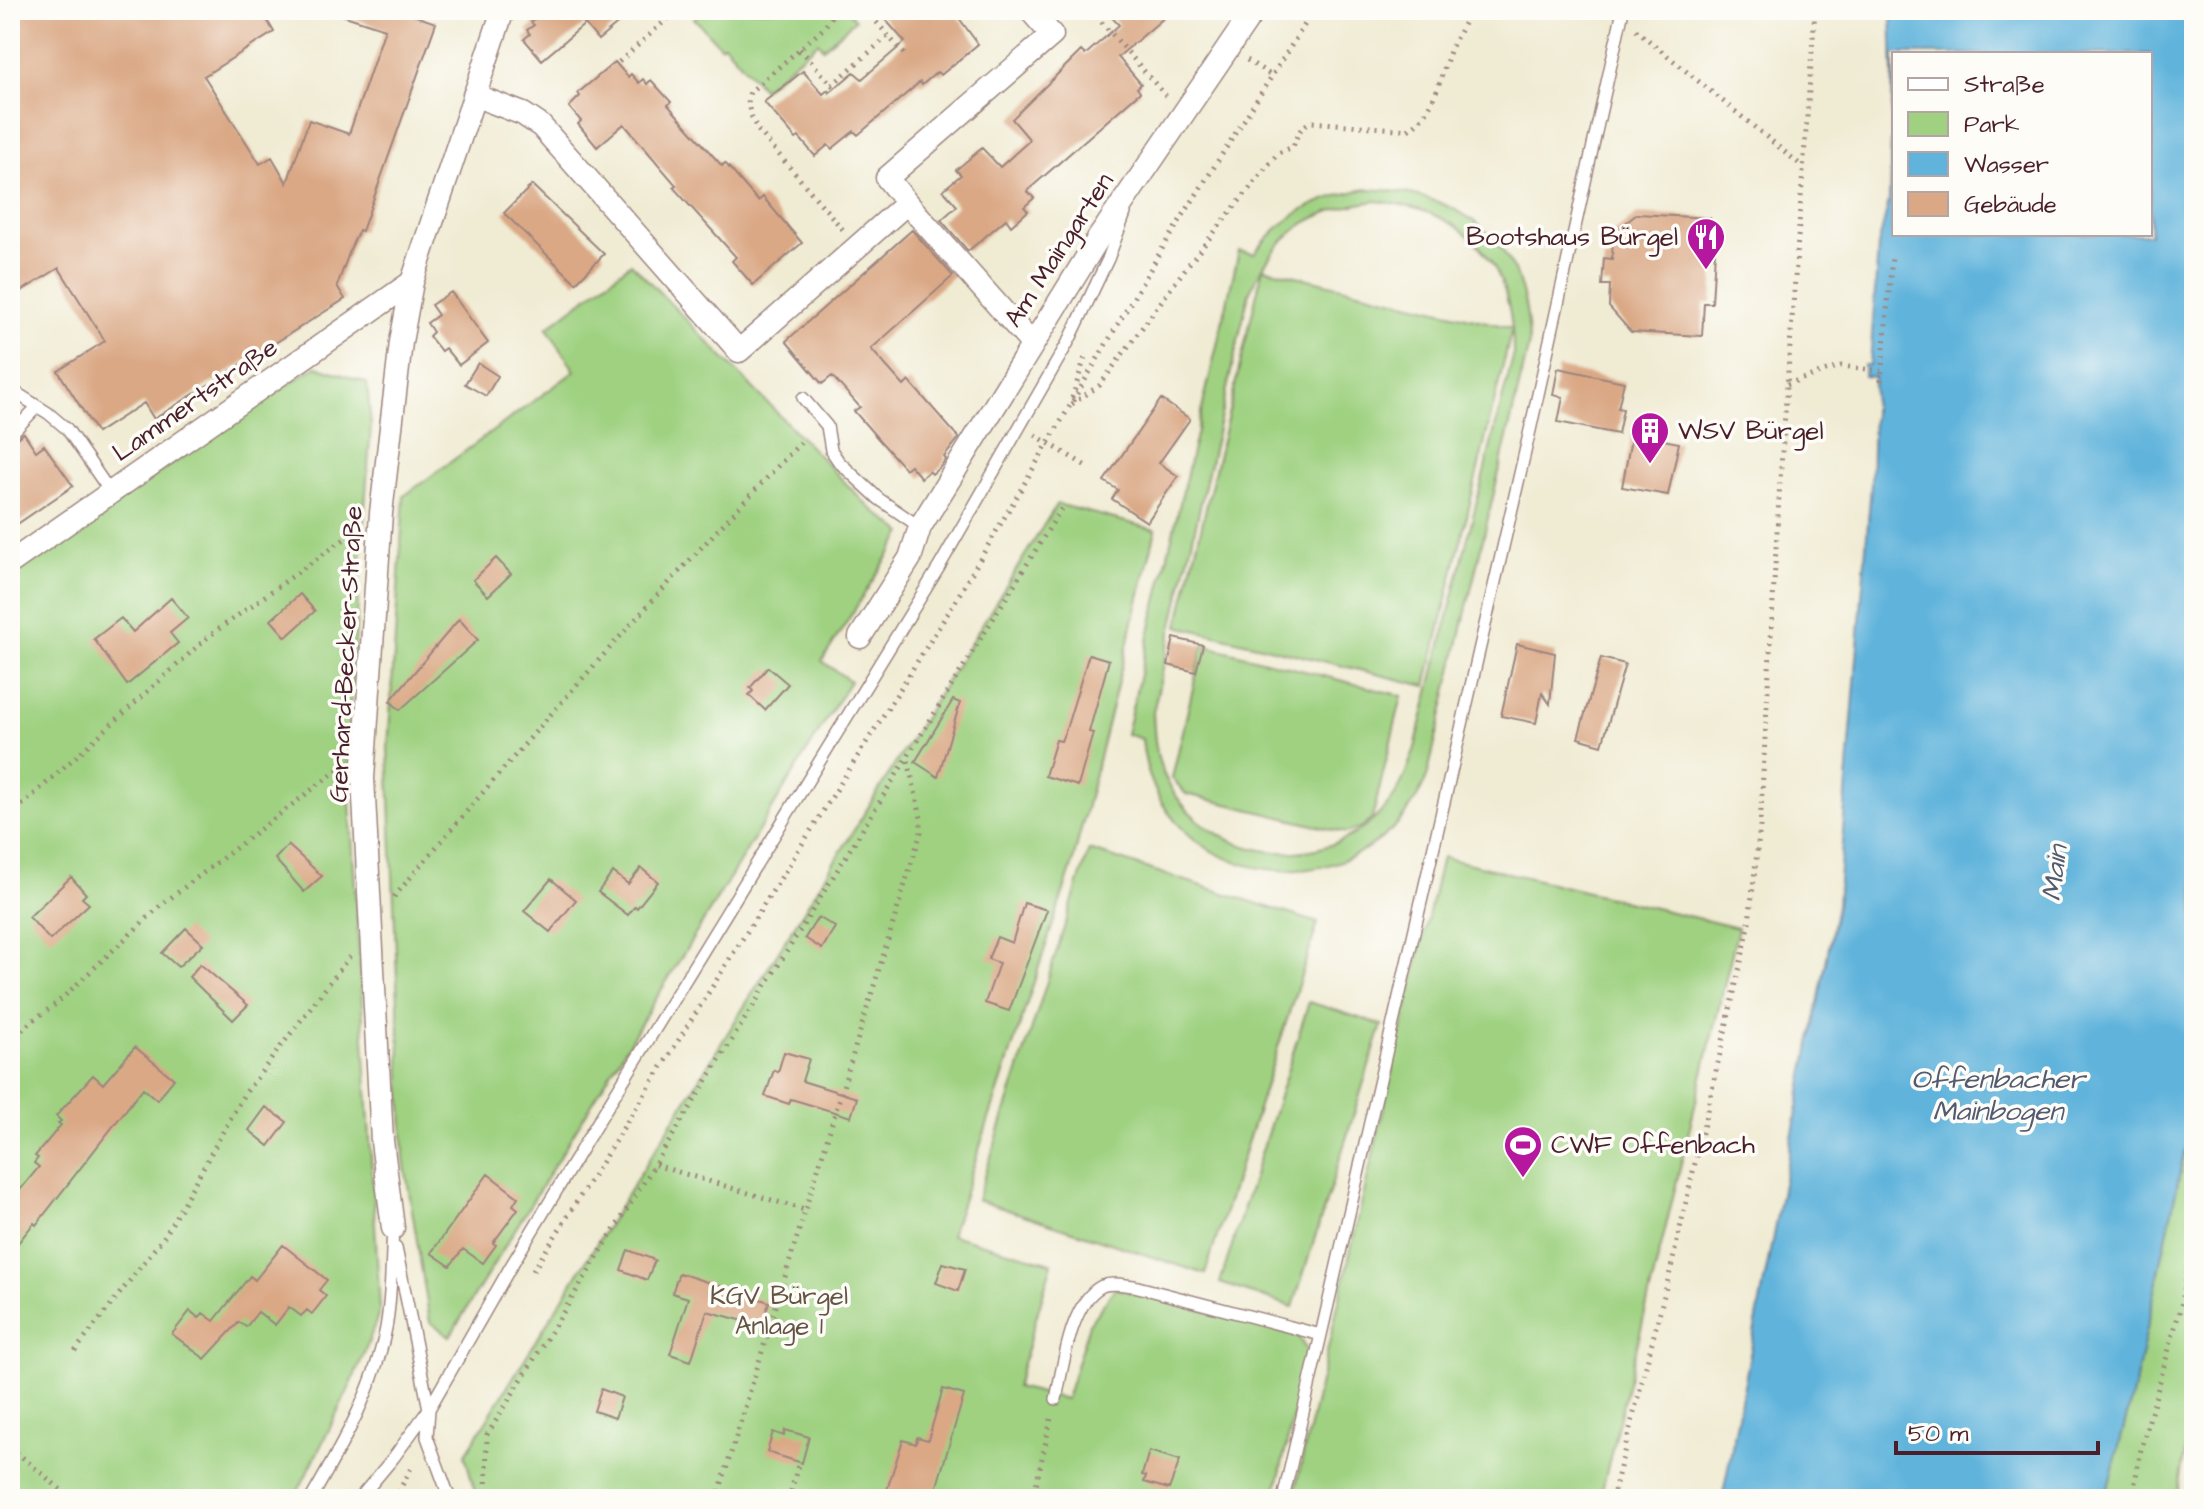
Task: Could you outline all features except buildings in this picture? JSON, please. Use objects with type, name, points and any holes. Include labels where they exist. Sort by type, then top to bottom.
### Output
[{"type":"street","name":"Gerhard-Becker-Straße","points":[[393,1228],[382,1141],[363,751],[381,513],[401,342],[412,282],[503,10]]},
{"type":"street","points":[[1030,10],[1052,35],[887,178],[1032,344]]},
{"type":"street","name":"Am Maingarten","points":[[860,637],[910,558],[920,527],[1032,344],[1138,178],[1254,10]]},
{"type":"street","points":[[474,95],[523,114],[541,126],[739,351],[907,203]]},
{"type":"street","name":"Lammertstraße","points":[[10,563],[412,282]]},
{"type":"lane","points":[[1283,1499],[1531,426],[1621,13]]},
{"type":"lane","points":[[359,1499],[429,1409],[511,1266],[939,567],[1053,372],[1108,259],[1138,178]]},
{"type":"lane","points":[[10,389],[67,429],[111,493]]},
{"type":"lane","points":[[803,398],[827,426],[831,450],[839,462],[879,499],[920,527]]},
{"type":"lane","points":[[10,435],[37,407]]},
{"type":"lane","points":[[311,1499],[357,1416],[376,1364],[390,1299],[393,1228]]},
{"type":"lane","name":"Gerhard-Becker-Straße","points":[[393,1228],[429,1409]]},
{"type":"lane","points":[[1056,1399],[1076,1319],[1102,1286],[1134,1286],[1321,1335]]},
{"type":"lane","points":[[429,1409],[427,1437],[450,1499]]},
{"type":"path","points":[[836,10],[824,28],[750,92],[749,110],[757,129],[858,247]]},
{"type":"path","points":[[866,10],[904,54]]},
{"type":"path","points":[[1091,10],[1182,115]]},
{"type":"path","points":[[529,1278],[953,605],[1165,244],[1314,10]]},
{"type":"path","points":[[1071,406],[1100,385],[1188,265],[1278,153],[1293,147],[1297,134],[1305,124],[1312,122],[1408,130],[1418,124],[1439,87],[1449,52],[1471,10]]},
{"type":"path","points":[[1612,1499],[1671,1268],[1748,931],[1760,826],[1787,384],[1815,10]]},
{"type":"path","points":[[619,62],[674,11],[696,16]]},
{"type":"path","points":[[1621,13],[1803,166]]},
{"type":"path","points":[[800,49],[832,85],[888,36]]},
{"type":"path","points":[[1881,381],[1892,257]]},
{"type":"path","points":[[1071,406],[1077,374],[1089,345]]},
{"type":"path","points":[[1787,384],[1841,366],[1881,371]]},
{"type":"path","points":[[75,1351],[166,1234],[243,1096],[370,925],[538,727],[696,551],[804,439]]},
{"type":"path","points":[[1049,443],[1086,466]]},
{"type":"path","points":[[486,1499],[487,1435],[1063,506]]},
{"type":"path","points":[[10,816],[209,636],[381,513]]},
{"type":"path","points":[[10,1041],[56,1004],[160,906],[363,751]]},
{"type":"path","points":[[717,1499],[921,832],[921,818],[908,760]]},
{"type":"path","points":[[655,1165],[805,1210]]},
{"type":"path","points":[[2132,1499],[2141,1449],[2182,1302],[2194,1235]]},
{"type":"path","points":[[1033,1499],[1056,1399]]},
{"type":"path","points":[[10,1447],[72,1499]]},
{"type":"path","points":[[789,1499],[798,1465]]},
{"type":"green space","points":[[703,10],[847,10],[855,20],[823,48],[818,42],[763,89],[724,44],[720,46],[694,18]]},
{"type":"green space","points":[[1367,189],[1434,201],[1461,213],[1484,230],[1503,251],[1517,277],[1526,308],[1529,344],[1427,777],[1398,822],[1359,853],[1314,868],[1267,869],[1222,856],[1184,830],[1156,791],[1142,739],[1126,734],[1239,251],[1254,254],[1278,228],[1304,210],[1333,197]],"holes":[[[1376,201],[1437,216],[1461,230],[1480,248],[1495,269],[1506,294],[1512,324],[1513,357],[1415,748],[1399,787],[1385,808],[1359,831],[1330,845],[1299,852],[1267,851],[1236,843],[1208,828],[1184,806],[1159,762],[1153,712],[1249,293],[1284,239],[1314,218],[1352,205]]]},
{"type":"green space","points":[[631,263],[867,505],[903,533],[822,661],[850,681],[450,1336],[430,1322],[404,1160],[388,748],[404,496],[575,371],[547,328]]},
{"type":"green space","points":[[1263,268],[1512,328],[1426,686],[1178,626]]},
{"type":"green space","points":[[316,366],[367,383],[371,426],[347,751],[380,1309],[352,1382],[294,1499],[10,1499],[10,574]]},
{"type":"green space","name":"KGV Bürgel Anlage 1","points":[[1057,504],[1156,530],[1071,869],[951,1235],[1052,1263],[1016,1387],[1066,1399],[1089,1324],[1115,1288],[1297,1335],[1308,1352],[1274,1499],[477,1499],[465,1455]]},
{"type":"green space","points":[[1203,645],[1402,696],[1372,819],[1346,833],[1186,794],[1172,778]]},
{"type":"green space","points":[[1089,850],[1318,923],[1205,1274],[977,1200]]},
{"type":"green space","name":"CWF Offenbach","points":[[1442,857],[1738,928],[1600,1499],[1293,1499]]},
{"type":"green space","points":[[1309,1002],[1382,1025],[1293,1307],[1220,1283]]},
{"type":"green space","points":[[2194,1106],[2194,1421],[2191,1422],[2176,1499],[2105,1499],[2135,1385]]},
{"type":"water","name":"Offenbacher Mainbogen","points":[[1891,10],[2194,10],[2194,1106],[2135,1385],[2105,1499],[1722,1499],[1837,905],[1871,485],[1874,377],[1864,376],[1864,365],[1870,365],[1878,246],[1889,201],[1892,106],[1892,236],[2152,236],[2152,52],[1892,52]]},
{"type":"tram line","points":[[2190,1499],[2194,1471]]},
{"type":"place","name":"Bootshaus Bürgel","points":[[1706,271]]},
{"type":"place","name":"WSV Bürgel","points":[[1650,465]]},
{"type":"place","name":"CWF Offenbach","points":[[1523,1179]]},
{"type":"water label","name":"Main","points":[[2055,873]]}]
